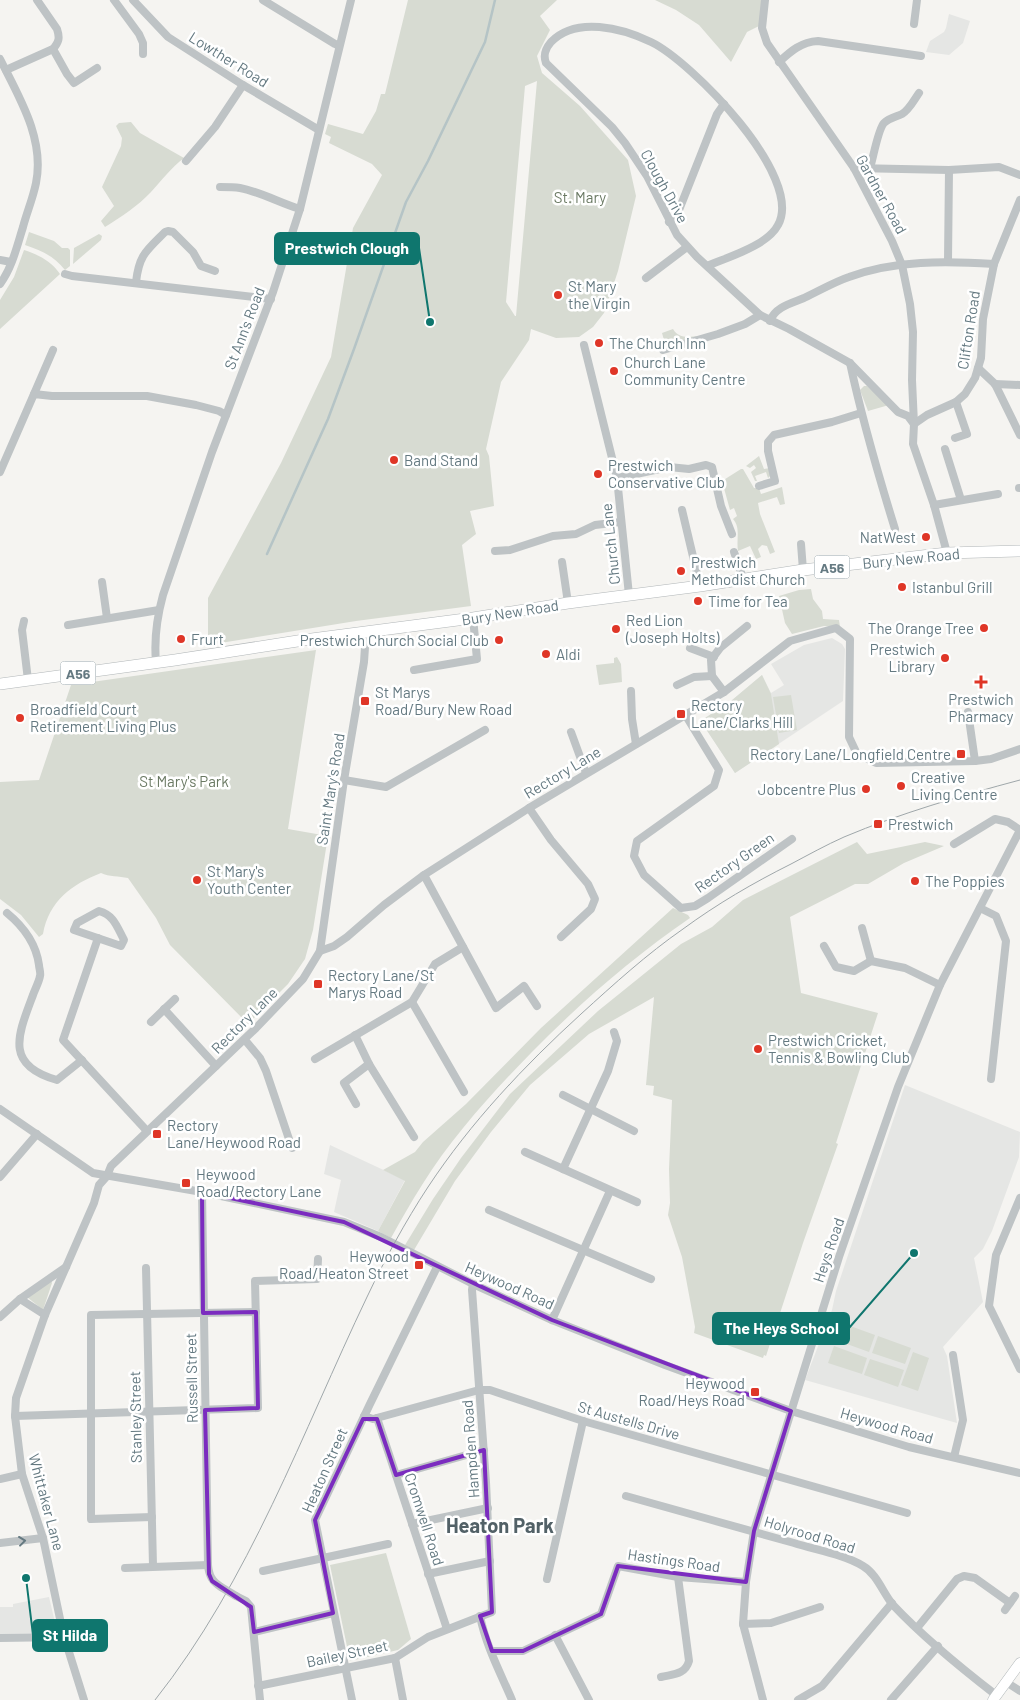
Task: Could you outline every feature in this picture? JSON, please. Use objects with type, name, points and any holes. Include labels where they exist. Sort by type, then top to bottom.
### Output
[{"type":"highway","name":"Bury New Road","points":[[0,684],[700,586],[742,578],[947,553],[1020,551]]},
{"type":"main road","points":[[995,1697],[1020,1663]]},
{"type":"street","points":[[6,70],[54,49],[58,43],[59,34],[38,0]]},
{"type":"street","points":[[114,0],[139,34],[143,43],[143,54]]},
{"type":"street","name":"Lowther Road","points":[[133,0],[168,37],[243,85],[319,130]]},
{"type":"street","points":[[263,0],[339,46]]},
{"type":"street","name":"St Ann's Road","points":[[156,662],[155,646],[159,610],[188,518],[271,298],[300,209],[351,0]]},
{"type":"street","name":"Gardner Road","points":[[765,0],[762,28],[767,43],[854,168],[892,241],[902,265],[910,304],[913,332],[912,380],[914,424]]},
{"type":"street","points":[[914,24],[917,0]]},
{"type":"street","name":"Clough Drive","points":[[724,104],[674,56],[650,41],[624,32],[594,26],[575,28],[552,41],[547,47],[544,57],[551,68],[612,127],[625,143],[647,176],[677,235],[706,266],[760,315],[850,363],[898,412],[908,416],[914,424]]},
{"type":"street","points":[[779,62],[796,47],[808,42],[818,41],[920,56]]},
{"type":"street","points":[[54,49],[74,83],[97,68]]},
{"type":"street","points":[[0,60],[34,132],[38,154],[36,181],[11,262],[3,274],[0,284]]},
{"type":"street","points":[[186,161],[219,121],[243,85]]},
{"type":"street","points":[[870,168],[884,123],[908,109],[919,93]]},
{"type":"street","points":[[669,222],[676,214],[717,114],[724,104],[749,135],[776,176],[783,210],[778,226],[765,240],[706,266]]},
{"type":"street","points":[[854,168],[949,170],[999,167],[1020,175]]},
{"type":"street","points":[[948,261],[949,170]]},
{"type":"street","points":[[220,187],[241,188],[300,209]]},
{"type":"street","name":"Clifton Road","points":[[914,424],[956,402],[965,394],[975,378],[980,358],[983,319],[994,264],[1020,200]]},
{"type":"street","points":[[136,282],[138,269],[144,253],[168,231],[173,232],[193,252],[201,266],[215,271]]},
{"type":"street","points":[[646,278],[687,247]]},
{"type":"street","points":[[0,260],[11,262]]},
{"type":"street","points":[[770,320],[772,315],[778,310],[850,277],[902,265],[948,261],[994,264]]},
{"type":"street","points":[[64,274],[271,298]]},
{"type":"street","points":[[663,350],[718,334],[745,324],[760,315]]},
{"type":"street","name":"Church Lane","points":[[584,345],[617,478],[629,595]]},
{"type":"street","points":[[0,472],[53,350]]},
{"type":"street","points":[[850,363],[861,412],[895,529]]},
{"type":"street","points":[[978,368],[995,384],[1020,434]]},
{"type":"street","points":[[995,384],[1020,385]]},
{"type":"street","points":[[34,394],[52,396],[147,396],[196,405],[219,411],[226,415]]},
{"type":"street","points":[[955,438],[971,434],[956,402]]},
{"type":"street","points":[[758,486],[775,481],[768,451],[768,442],[774,435],[832,422],[861,412]]},
{"type":"street","points":[[914,424],[913,444],[934,505],[947,553]]},
{"type":"street","points":[[945,449],[961,500]]},
{"type":"street","points":[[617,478],[669,467],[689,469],[706,465],[712,467],[721,506],[732,534]]},
{"type":"street","points":[[934,505],[961,500],[987,500],[998,494]]},
{"type":"street","points":[[682,510],[700,586]]},
{"type":"street","points":[[495,551],[510,550],[553,536],[576,534],[595,525],[621,522]]},
{"type":"street","points":[[801,544],[804,570]]},
{"type":"street","points":[[734,552],[742,578]]},
{"type":"street","points":[[562,562],[568,603]]},
{"type":"street","points":[[102,582],[107,618]]},
{"type":"street","points":[[68,625],[159,610]]},
{"type":"street","points":[[414,670],[477,659],[473,618]]},
{"type":"street","points":[[24,621],[22,630],[28,680]]},
{"type":"street","points":[[724,692],[712,676],[711,660],[720,648],[747,626]]},
{"type":"street","name":"Rectory Lane","points":[[107,1176],[111,1166],[245,1040],[303,979],[320,951],[334,946],[347,937],[384,905],[424,875],[529,808],[724,692],[790,640],[836,628],[850,639],[849,736],[857,754],[876,763],[975,761],[991,759],[1020,749]]},
{"type":"street","name":"Saint Mary's Road","points":[[320,951],[344,780],[364,662],[364,633]]},
{"type":"street","points":[[690,648],[714,656]]},
{"type":"street","points":[[677,685],[694,677],[712,676]]},
{"type":"street","points":[[631,691],[632,720],[636,744]]},
{"type":"street","points":[[968,712],[975,761]]},
{"type":"street","name":"Rectory Green","points":[[686,716],[719,770],[714,786],[637,841],[634,856],[644,875],[681,908],[694,906],[792,839]]},
{"type":"street","points":[[344,780],[386,787],[485,730]]},
{"type":"street","points":[[571,732],[586,774]]},
{"type":"street","points":[[529,808],[551,840],[588,884],[595,898],[590,909],[561,936]]},
{"type":"street","points":[[954,844],[995,819],[1008,822],[1020,830]]},
{"type":"street","name":"Heys Road","points":[[763,1700],[744,1624],[746,1582],[754,1532],[839,1258],[903,1074],[940,985],[1020,830]]},
{"type":"street","points":[[424,875],[496,1008],[524,986],[537,1006]]},
{"type":"street","points":[[980,908],[996,916],[1006,941],[991,1079]]},
{"type":"street","points":[[99,911],[106,913],[113,919],[124,940],[121,946],[98,938],[74,930],[77,923],[99,911]]},
{"type":"street","points":[[8,913],[21,925],[32,941],[38,959],[40,976],[23,1022],[18,1045],[23,1060],[40,1076],[57,1080],[82,1060]]},
{"type":"street","points":[[862,928],[871,961]]},
{"type":"street","points":[[98,938],[63,1040],[147,1131]]},
{"type":"street","points":[[824,946],[836,967],[854,971],[871,961],[905,968],[940,985]]},
{"type":"street","points":[[316,1059],[412,1002],[435,964],[463,947]]},
{"type":"street","points":[[151,1022],[175,999]]},
{"type":"street","points":[[412,1002],[464,1092]]},
{"type":"street","points":[[164,1009],[216,1066]]},
{"type":"street","points":[[563,1169],[613,1057],[617,1041],[614,1032]]},
{"type":"street","points":[[355,1035],[370,1064],[414,1137]]},
{"type":"street","points":[[245,1040],[260,1058],[266,1071],[292,1148]]},
{"type":"street","points":[[356,1104],[344,1083],[370,1064]]},
{"type":"street","points":[[563,1094],[634,1131]]},
{"type":"street","name":"Heywood Road","points":[[0,1109],[87,1170],[107,1176],[128,1178],[202,1192],[344,1222],[381,1237],[473,1284],[552,1320],[665,1365],[791,1411],[909,1447],[1020,1473]]},
{"type":"street","points":[[0,1177],[37,1134]]},
{"type":"street","points":[[525,1152],[637,1202]]},
{"type":"street","name":"Whittaker Lane","points":[[84,1700],[64,1635],[43,1538],[22,1474],[15,1416],[16,1398],[45,1315],[94,1203],[99,1185],[107,1176]]},
{"type":"street","points":[[552,1320],[610,1191]]},
{"type":"street","name":"Russell Street","points":[[202,1192],[208,1565]]},
{"type":"street","points":[[1020,1198],[996,1255],[989,1306],[1020,1369]]},
{"type":"street","points":[[488,1210],[651,1279]]},
{"type":"street","points":[[15,1416],[258,1408],[255,1280],[317,1279],[318,1259]]},
{"type":"street","points":[[0,1317],[66,1267]]},
{"type":"street","name":"Heaton Street","points":[[352,1700],[315,1520],[438,1267]]},
{"type":"street","name":"Stanley Street","points":[[146,1268],[153,1566]]},
{"type":"street","name":"Hampden Road","points":[[473,1284],[488,1508],[492,1612]]},
{"type":"street","points":[[20,1300],[45,1315]]},
{"type":"street","points":[[152,1518],[91,1519],[91,1315],[256,1312]]},
{"type":"street","points":[[953,1355],[963,1420],[954,1457]]},
{"type":"street","points":[[364,1416],[370,1419],[377,1418],[479,1390]]},
{"type":"street","name":"St Austells Drive","points":[[479,1390],[490,1390],[583,1421],[907,1513]]},
{"type":"street","name":"Cromwell Road","points":[[377,1418],[447,1629]]},
{"type":"street","points":[[547,1579],[583,1421]]},
{"type":"street","points":[[396,1475],[484,1450]]},
{"type":"street","points":[[0,1479],[22,1474]]},
{"type":"street","name":"Holyrood Road","points":[[626,1496],[847,1559],[864,1566],[876,1579],[892,1603],[995,1697]]},
{"type":"street","points":[[412,1524],[488,1508]]},
{"type":"street","points":[[0,1543],[43,1538]]},
{"type":"street","points":[[263,1571],[388,1544]]},
{"type":"street","points":[[428,1574],[490,1561]]},
{"type":"street","points":[[125,1568],[208,1565],[212,1581],[246,1601],[251,1607],[260,1700]]},
{"type":"street","name":"Hastings Road","points":[[492,1651],[523,1651],[601,1614],[618,1566],[678,1576],[746,1582]]},
{"type":"street","points":[[661,1676],[681,1673],[687,1667],[689,1661],[678,1576]]},
{"type":"street","points":[[918,1628],[957,1579],[964,1576],[975,1578],[1010,1603]]},
{"type":"street","points":[[1004,1610],[1015,1596]]},
{"type":"street","points":[[798,1700],[822,1686],[892,1603]]},
{"type":"street","points":[[744,1624],[771,1623],[820,1607]]},
{"type":"street","name":"Bailey Street","points":[[258,1686],[395,1658],[416,1643],[492,1612]]},
{"type":"street","points":[[254,1632],[333,1613]]},
{"type":"street","points":[[480,1616],[484,1636],[512,1700]]},
{"type":"street","points":[[0,1638],[64,1635],[96,1627]]},
{"type":"street","points":[[555,1636],[589,1700]]},
{"type":"street","points":[[891,1700],[938,1646]]},
{"type":"street","points":[[395,1658],[402,1700]]},
{"type":"street","points":[[1006,1682],[1020,1691]]},
{"type":"highlighted area","points":[[202,1192],[344,1222],[552,1320],[791,1411],[754,1531],[746,1582],[618,1566],[601,1614],[523,1651],[492,1651],[480,1616],[492,1612],[484,1450],[396,1475],[377,1419],[363,1419],[315,1520],[333,1613],[254,1632],[251,1607],[212,1581],[209,1574],[205,1410],[258,1408],[256,1312],[203,1313]]},
{"type":"shaded area","points":[[949,14],[970,21],[963,43],[949,55],[926,52],[930,41],[944,32]]},
{"type":"shaded area","points":[[832,638],[842,644],[845,649],[843,701],[735,773],[702,723],[702,720],[731,701],[762,675],[771,693],[784,685],[771,664],[804,645]]},
{"type":"shaded area","points":[[905,1085],[1020,1132],[1019,1157],[992,1231],[983,1249],[974,1258],[983,1302],[943,1347],[947,1356],[957,1423],[805,1380],[832,1310],[836,1291]]},
{"type":"shaded area","points":[[330,1145],[405,1180],[378,1231],[334,1212],[341,1180],[324,1174]]},
{"type":"shaded area","points":[[49,1597],[57,1631],[55,1633],[0,1634],[0,1607],[13,1607],[13,1604]]},
{"type":"green space","name":"St. Mary","points":[[408,0],[557,0],[540,16],[550,30],[537,56],[542,73],[580,106],[628,160],[636,196],[618,271],[604,313],[593,327],[579,337],[556,338],[531,329],[529,340],[501,382],[486,449],[489,456],[494,506],[470,511],[476,534],[462,545],[471,606],[356,621],[208,645],[208,598],[281,463],[331,357],[353,228],[382,175],[372,164],[329,143],[331,137],[325,134],[328,124],[363,134],[376,111],[381,94],[385,94]],"holes":[[[537,81],[516,316],[506,302],[525,86]]]},
{"type":"green space","points":[[655,0],[762,0],[759,26],[747,32],[731,62],[699,25],[676,10]]},
{"type":"green space","points":[[131,122],[140,133],[184,158],[141,202],[105,227],[101,221],[114,206],[102,187],[121,146],[122,138],[116,126],[119,123]]},
{"type":"green space","points":[[29,232],[54,241],[62,248],[68,248],[70,250],[70,266],[65,270],[47,255],[25,245]]},
{"type":"green space","points":[[99,234],[102,236],[101,240],[73,264],[74,248]]},
{"type":"green space","points":[[24,250],[35,254],[53,265],[60,274],[0,329],[0,300],[14,277]]},
{"type":"green space","points":[[673,329],[681,336],[699,336],[678,342],[675,340],[664,340],[662,333]]},
{"type":"green space","points":[[867,386],[889,405],[868,411],[860,390]]},
{"type":"green space","points":[[759,456],[764,469],[770,468],[771,475],[768,478],[766,472],[755,476],[757,481],[755,481],[751,472],[756,468],[754,465],[750,468],[746,466]]},
{"type":"green space","points":[[743,469],[754,488],[759,488],[761,494],[782,487],[785,504],[780,505],[777,497],[758,503],[760,514],[775,552],[770,554],[767,546],[762,545],[758,549],[761,557],[756,559],[750,546],[738,551],[738,530],[733,519],[737,516],[734,508],[730,510],[722,481]]},
{"type":"green space","points":[[811,589],[813,599],[822,611],[823,619],[839,620],[840,627],[824,626],[792,634],[785,623],[779,596],[799,590]]},
{"type":"green space","name":"St Mary's Park","points":[[316,650],[288,829],[328,836],[313,930],[305,959],[288,984],[248,1024],[170,945],[156,918],[128,878],[101,873],[71,888],[56,903],[46,922],[43,934],[39,937],[21,915],[0,899],[0,782],[39,780],[71,685]]},
{"type":"green space","points":[[617,657],[621,664],[622,682],[599,685],[596,665],[614,663],[614,658]]},
{"type":"green space","points":[[762,675],[771,694],[779,744],[735,773],[702,723],[702,720],[731,701]]},
{"type":"green space","points":[[791,695],[797,730],[779,733],[773,697]]},
{"type":"green space","points":[[857,842],[867,854],[925,842],[944,846],[904,863],[868,884],[855,884],[790,917],[801,993],[878,1013],[836,1143],[838,1144],[766,1356],[764,1355],[763,1358],[694,1333],[695,1327],[682,1257],[668,1215],[670,1203],[669,1169],[672,1100],[653,1095],[654,1086],[646,1085],[654,997],[589,1034],[530,1085],[491,1132],[455,1181],[414,1250],[405,1245],[461,1158],[510,1094],[598,1011],[681,944],[712,927],[743,900]]},
{"type":"green space","points":[[673,908],[688,915],[690,918],[607,982],[568,1016],[531,1053],[487,1100],[446,1150],[418,1191],[391,1238],[378,1231],[405,1181],[383,1170],[415,1152],[423,1142],[466,1104],[541,1028]]},
{"type":"green space","points":[[51,1280],[52,1283],[43,1310],[27,1297]]},
{"type":"green space","points":[[842,1323],[875,1335],[869,1352],[836,1340]]},
{"type":"green space","points":[[878,1336],[911,1348],[905,1364],[872,1353]]},
{"type":"green space","points":[[834,1346],[867,1358],[862,1374],[828,1363]]},
{"type":"green space","points":[[913,1352],[929,1358],[918,1391],[901,1385]]},
{"type":"green space","points":[[870,1359],[904,1370],[898,1387],[864,1375]]},
{"type":"green space","points":[[386,1553],[411,1639],[398,1650],[350,1661],[330,1565]]},
{"type":"waterway","points":[[267,554],[328,419],[406,202],[428,161],[485,42],[495,0]]},
{"type":"tram line","points":[[155,1700],[189,1654],[247,1556],[367,1297],[403,1227],[428,1187],[462,1140],[519,1074],[581,1014],[644,959],[696,920],[736,894],[824,847],[865,828],[975,792],[1020,780]]},
{"type":"place","name":"St Mary the Virgin","points":[[558,295]]},
{"type":"place","name":"Prestwich Clough","points":[[430,322]]},
{"type":"place","name":"The Church Inn","points":[[599,343]]},
{"type":"place","name":"Church Lane Community Centre","points":[[614,371]]},
{"type":"place","name":"Band Stand","points":[[394,460]]},
{"type":"place","name":"Prestwich Conservative Club","points":[[598,474]]},
{"type":"place","name":"NatWest","points":[[926,537]]},
{"type":"place","name":"Prestwich Methodist Church","points":[[681,571]]},
{"type":"place","name":"Istanbul Grill","points":[[902,587]]},
{"type":"place","name":"Time for Tea","points":[[698,601]]},
{"type":"place","name":"The Orange Tree","points":[[984,628]]},
{"type":"place","name":"Red Lion (Joseph Holts)","points":[[616,629]]},
{"type":"place","name":"Frurt","points":[[181,639]]},
{"type":"place","name":"Prestwich Church Social Club","points":[[499,640]]},
{"type":"place","name":"Aldi","points":[[546,654]]},
{"type":"place","name":"Prestwich Library","points":[[945,658]]},
{"type":"place","name":"Prestwich Pharmacy","points":[[981,682]]},
{"type":"place","name":"St Marys Road/Bury New Road","points":[[365,701]]},
{"type":"place","name":"Rectory Lane/Clarks Hill","points":[[681,714]]},
{"type":"place","name":"Broadfield Court Retirement Living Plus","points":[[20,718]]},
{"type":"place","name":"Rectory Lane/Longfield Centre","points":[[961,754]]},
{"type":"place","name":"Creative Living Centre","points":[[901,786]]},
{"type":"place","name":"Jobcentre Plus","points":[[866,789]]},
{"type":"place","name":"Prestwich","points":[[878,824]]},
{"type":"place","name":"St Mary's Youth Center","points":[[197,880]]},
{"type":"place","name":"The Poppies","points":[[915,881]]},
{"type":"place","name":"Rectory Lane/St Marys Road","points":[[318,984]]},
{"type":"place","name":"Prestwich Cricket, Tennis & Bowling Club","points":[[758,1049]]},
{"type":"place","name":"Rectory Lane/Heywood Road","points":[[157,1134]]},
{"type":"place","name":"Heywood Road/Rectory Lane","points":[[186,1183]]},
{"type":"place","name":"The Heys School","points":[[914,1253]]},
{"type":"place","name":"Heywood Road/Heaton Street","points":[[419,1265]]},
{"type":"place","name":"Heywood Road/Heys Road","points":[[755,1392]]},
{"type":"place","name":"St Hilda","points":[[26,1578]]},
{"type":"district","name":"Heaton Park","points":[[500,1525]]}]
